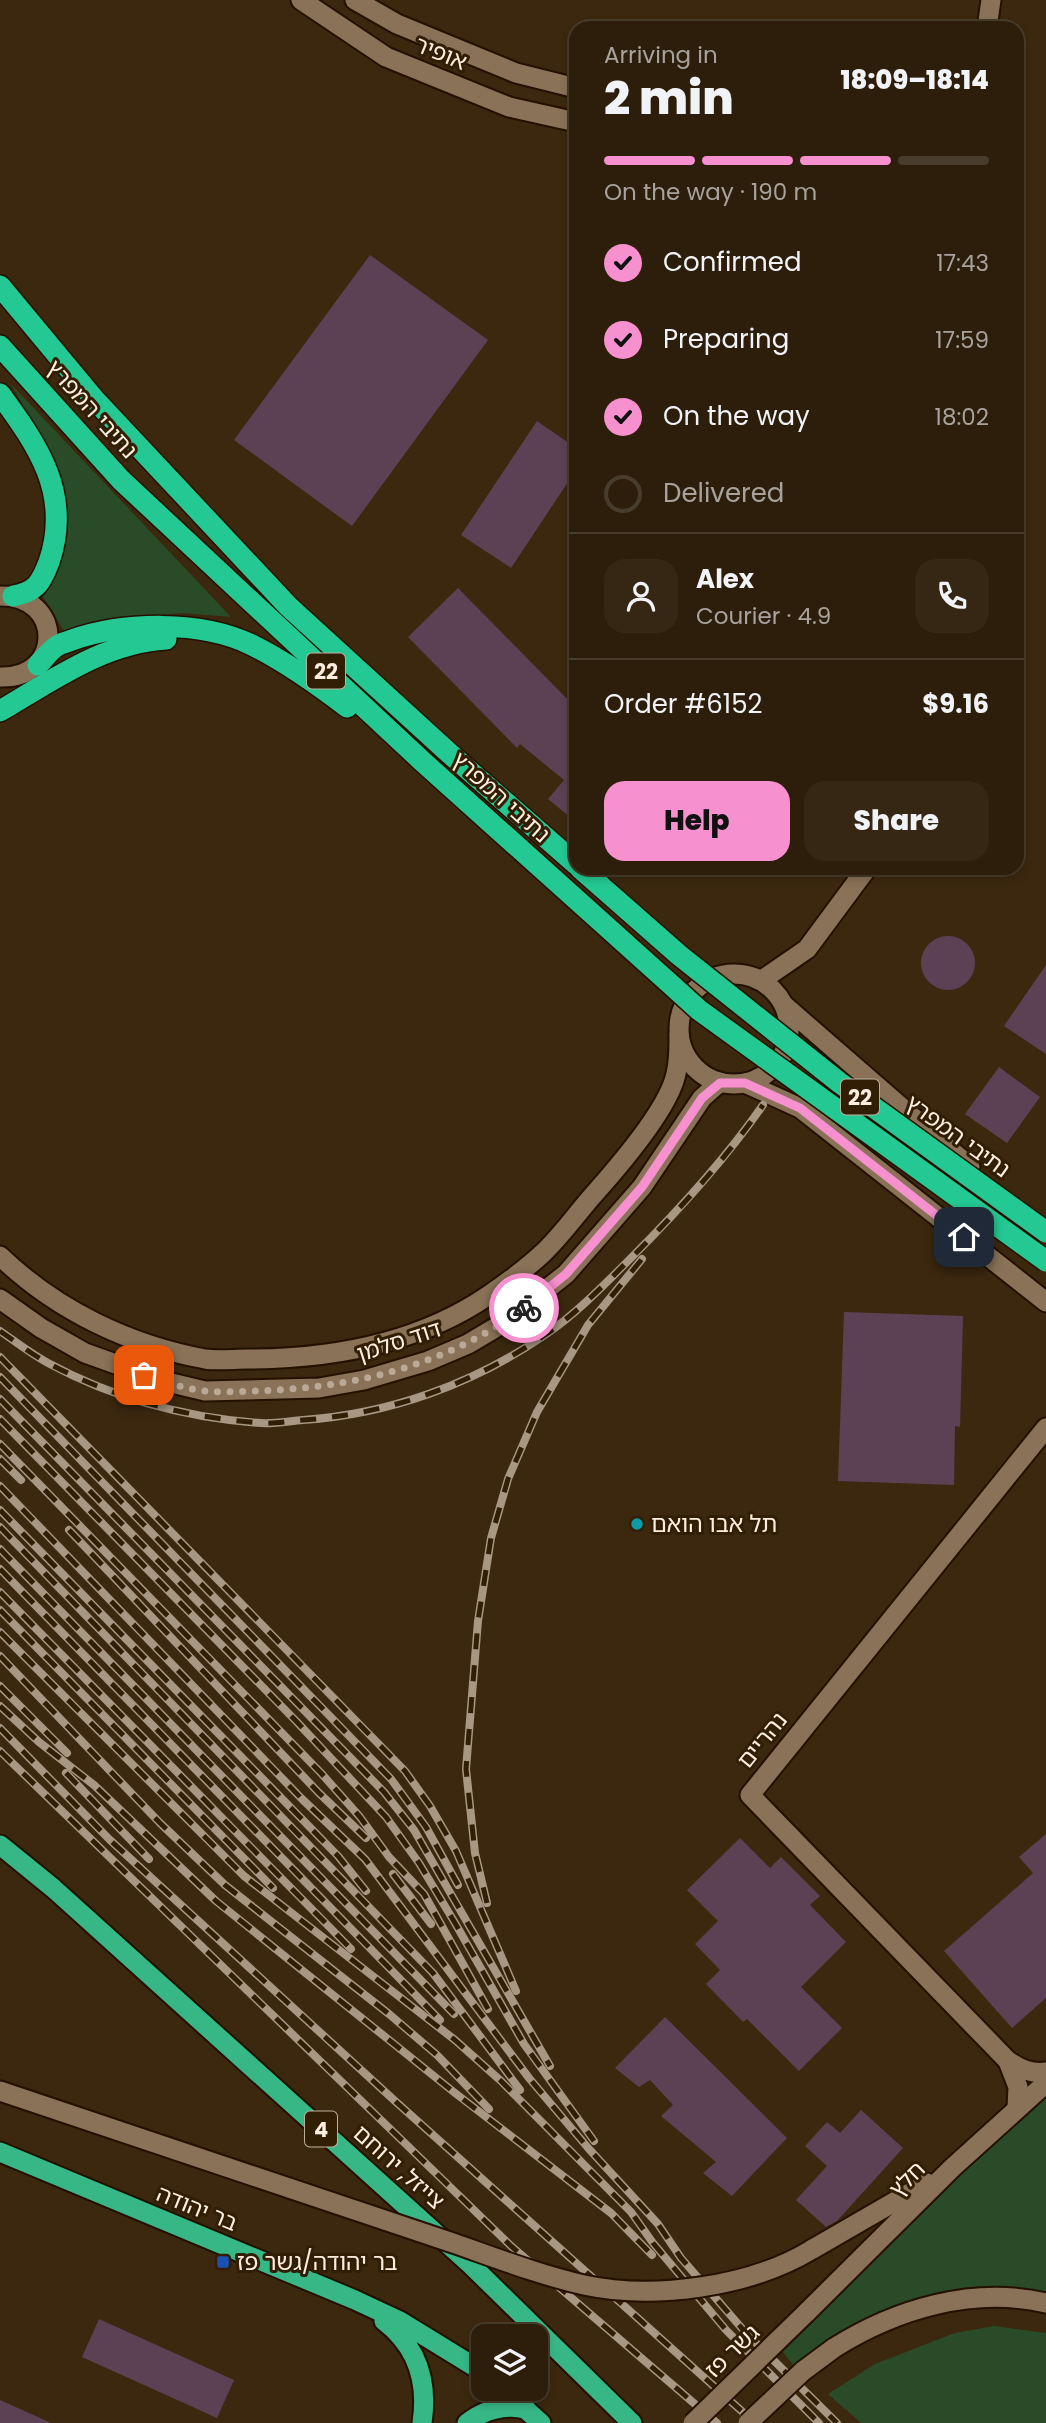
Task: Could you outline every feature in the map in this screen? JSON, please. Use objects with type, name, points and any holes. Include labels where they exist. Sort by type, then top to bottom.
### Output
[{"type":"highway","points":[[0,272],[94,399]]},
{"type":"highway","name":"נתיבי המפרץ","points":[[0,286],[94,399],[288,606],[569,858]]},
{"type":"highway","name":"נתיבי המפרץ","points":[[0,346],[121,480],[422,761],[699,1010],[1046,1261]]},
{"type":"highway","points":[[0,394],[32,438],[44,461],[57,509],[55,536],[43,579],[29,593],[6,596]]},
{"type":"highway","points":[[32,669],[57,646],[96,632],[133,627],[174,627],[215,632],[250,644],[308,678],[422,761]]},
{"type":"highway","points":[[0,711],[93,656],[141,641],[196,638],[250,644]]},
{"type":"highway","name":"נתיבי המפרץ","points":[[588,875],[678,955],[841,1083],[1046,1231]]},
{"type":"highway","name":"צייזל, ירוחם","points":[[0,1845],[53,1888],[461,2256],[632,2423]]},
{"type":"highway","name":"בר יהודה","points":[[0,2152],[355,2300],[400,2321],[471,2365]]},
{"type":"highway","points":[[355,2300],[390,2325],[416,2358],[424,2389],[422,2423]]},
{"type":"highway","points":[[517,2401],[541,2423]]},
{"type":"highway","points":[[467,2423],[478,2414],[495,2409],[526,2409]]},
{"type":"street","name":"אופיר","points":[[300,0],[386,57],[509,107],[569,120]]},
{"type":"street","name":"אופיר","points":[[355,0],[397,24],[516,73],[569,86]]},
{"type":"street","points":[[988,21],[991,0]]},
{"type":"street","points":[[0,693],[32,669],[45,654],[48,642],[48,629],[36,607],[25,599],[6,596]]},
{"type":"street","points":[[0,677],[13,678],[32,669]]},
{"type":"street","points":[[762,980],[807,949],[862,875]]},
{"type":"street","points":[[786,1007],[790,1023],[784,1055],[774,1068],[761,1078],[745,1083],[720,1083],[705,1076],[692,1065],[683,1050],[679,1034],[680,1017],[686,1000],[697,987],[728,973],[746,974],[762,980],[776,991],[786,1007],[1046,1231]]},
{"type":"street","name":"דוד סלמן","points":[[0,1256],[18,1273],[58,1302],[99,1325],[171,1351],[209,1359],[316,1357],[418,1332],[465,1310],[517,1275],[544,1252],[618,1168],[663,1104],[674,1081],[679,1034]]},
{"type":"street","name":"דוד סלמן","points":[[0,1299],[41,1328],[85,1353],[163,1381],[205,1391],[319,1388],[364,1380],[428,1361],[468,1344],[505,1322],[566,1274],[642,1187],[702,1098],[720,1083]]},
{"type":"street","points":[[745,1083],[800,1108],[1046,1302]]},
{"type":"street","points":[[800,1108],[836,1113],[871,1127],[990,1217],[1014,1221],[1029,1218]]},
{"type":"street","name":"נהריים","points":[[1008,2061],[750,1795],[1046,1428]]},
{"type":"street","points":[[1008,2061],[1025,2070],[1046,2072]]},
{"type":"street","points":[[1008,2061],[1018,2087],[1017,2108]]},
{"type":"street","name":"חלץ","points":[[806,2313],[952,2168],[1046,2082]]},
{"type":"street","points":[[0,2091],[540,2272],[586,2285],[620,2290],[691,2288],[738,2280],[780,2266],[952,2168]]},
{"type":"street","points":[[748,2423],[803,2371],[834,2348],[879,2322],[934,2305],[992,2297],[1046,2303]]},
{"type":"street","name":"גשר פז","points":[[693,2423],[806,2313]]},
{"type":"green space","points":[[11,384],[231,617],[182,613],[116,619],[64,631],[43,597],[59,569],[66,541],[67,514],[62,488],[53,462]]},
{"type":"green space","points":[[1046,2095],[1046,2293],[1020,2290],[985,2291],[941,2295],[906,2302],[862,2320],[794,2366],[782,2351],[945,2189]]},
{"type":"green space","points":[[994,2326],[1046,2333],[1046,2423],[861,2423],[828,2394],[875,2364],[955,2333]]},
{"type":"building","points":[[370,255],[488,340],[352,526],[234,440]]},
{"type":"building","points":[[537,421],[569,443],[569,481],[511,568],[461,535]]},
{"type":"building","points":[[458,588],[569,701],[569,816],[548,799],[564,780],[520,744],[517,748],[408,637]]},
{"type":"building","points":[[948,936],[967,944],[975,963],[967,982],[948,990],[929,982],[921,963],[929,944]]},
{"type":"building","points":[[1046,965],[1046,1054],[1004,1026]]},
{"type":"building","points":[[999,1067],[1040,1097],[1007,1143],[965,1114]]},
{"type":"building","points":[[844,1312],[963,1316],[960,1427],[955,1426],[954,1485],[838,1481]]},
{"type":"building","points":[[1046,1834],[1046,1998],[1012,2028],[944,1951],[1033,1873],[1019,1857]]},
{"type":"building","points":[[740,1838],[770,1868],[781,1857],[820,1896],[810,1905],[846,1942],[801,1987],[842,2028],[799,2071],[747,2019],[743,2022],[706,1984],[720,1970],[695,1944],[718,1921],[687,1890]]},
{"type":"building","points":[[665,2017],[787,2138],[732,2196],[703,2173],[716,2162],[661,2116],[673,2105],[650,2080],[639,2087],[615,2068]]},
{"type":"building","points":[[861,2110],[903,2148],[837,2221],[826,2227],[796,2200],[827,2166],[805,2146],[827,2122],[840,2133]]},
{"type":"building","points":[[99,2319],[234,2380],[217,2418],[82,2357]]},
{"type":"building","points":[[0,2400],[51,2423],[0,2423]]},
{"type":"railway","points":[[0,1331],[42,1359],[124,1396],[178,1411],[233,1420],[277,1423],[335,1417],[430,1394],[460,1382],[517,1352],[545,1335],[590,1298],[684,1203],[733,1146],[763,1105]]},
{"type":"railway","points":[[487,1903],[475,1853],[466,1769],[478,1621],[491,1538],[508,1479],[537,1412],[588,1325],[642,1259]]},
{"type":"railway","points":[[0,1357],[405,1771],[430,1806],[456,1851],[516,1991]]},
{"type":"railway","points":[[0,1377],[391,1779],[426,1827],[458,1885]]},
{"type":"railway","points":[[0,1399],[384,1792],[414,1830],[550,2066]]},
{"type":"railway","points":[[0,1419],[296,1721],[386,1817],[419,1863],[524,2044],[594,2141]]},
{"type":"railway","points":[[0,1444],[321,1773],[360,1817],[389,1857],[424,1894],[488,2009]]},
{"type":"railway","points":[[0,1459],[21,1480]]},
{"type":"railway","points":[[0,1486],[302,1799],[365,1859],[529,2078],[658,2224],[681,2258],[745,2332],[837,2423]]},
{"type":"railway","points":[[0,1510],[338,1856],[366,1891]]},
{"type":"railway","points":[[0,1527],[433,1973],[520,2090]]},
{"type":"railway","points":[[69,1530],[319,1793],[366,1838]]},
{"type":"railway","points":[[0,1549],[454,2014]]},
{"type":"railway","points":[[0,1569],[440,2020]]},
{"type":"railway","points":[[0,1592],[351,1949]]},
{"type":"railway","points":[[0,1610],[273,1888]]},
{"type":"railway","points":[[0,1632],[244,1876],[455,2040],[501,2081],[631,2212],[653,2243],[726,2330],[819,2423]]},
{"type":"railway","points":[[0,1656],[160,1823],[225,1885],[389,2014],[437,2055],[489,2109]]},
{"type":"railway","points":[[0,1686],[67,1753]]},
{"type":"railway","points":[[0,1706],[39,1742],[94,1785],[216,1901],[455,2093],[611,2213],[652,2255]]},
{"type":"railway","points":[[0,1728],[110,1840],[395,2101],[755,2423]]},
{"type":"railway","points":[[0,1751],[511,2246],[717,2423]]},
{"type":"railway","points":[[66,1773],[149,1859]]},
{"type":"railway","points":[[393,1874],[431,1924]]},
{"type":"way so far","points":[[144,1375],[205,1391],[319,1388],[364,1380],[428,1361],[468,1344],[524,1308]]},
{"type":"place","name":"תל אבו הואם","points":[[637,1524]]},
{"type":"place","name":"בר יהודה/גשר פז","points":[[223,2262]]},
{"type":"route","points":[[524,1308],[566,1274],[642,1187],[702,1098],[720,1083],[745,1083],[800,1108],[964,1237]]}]
